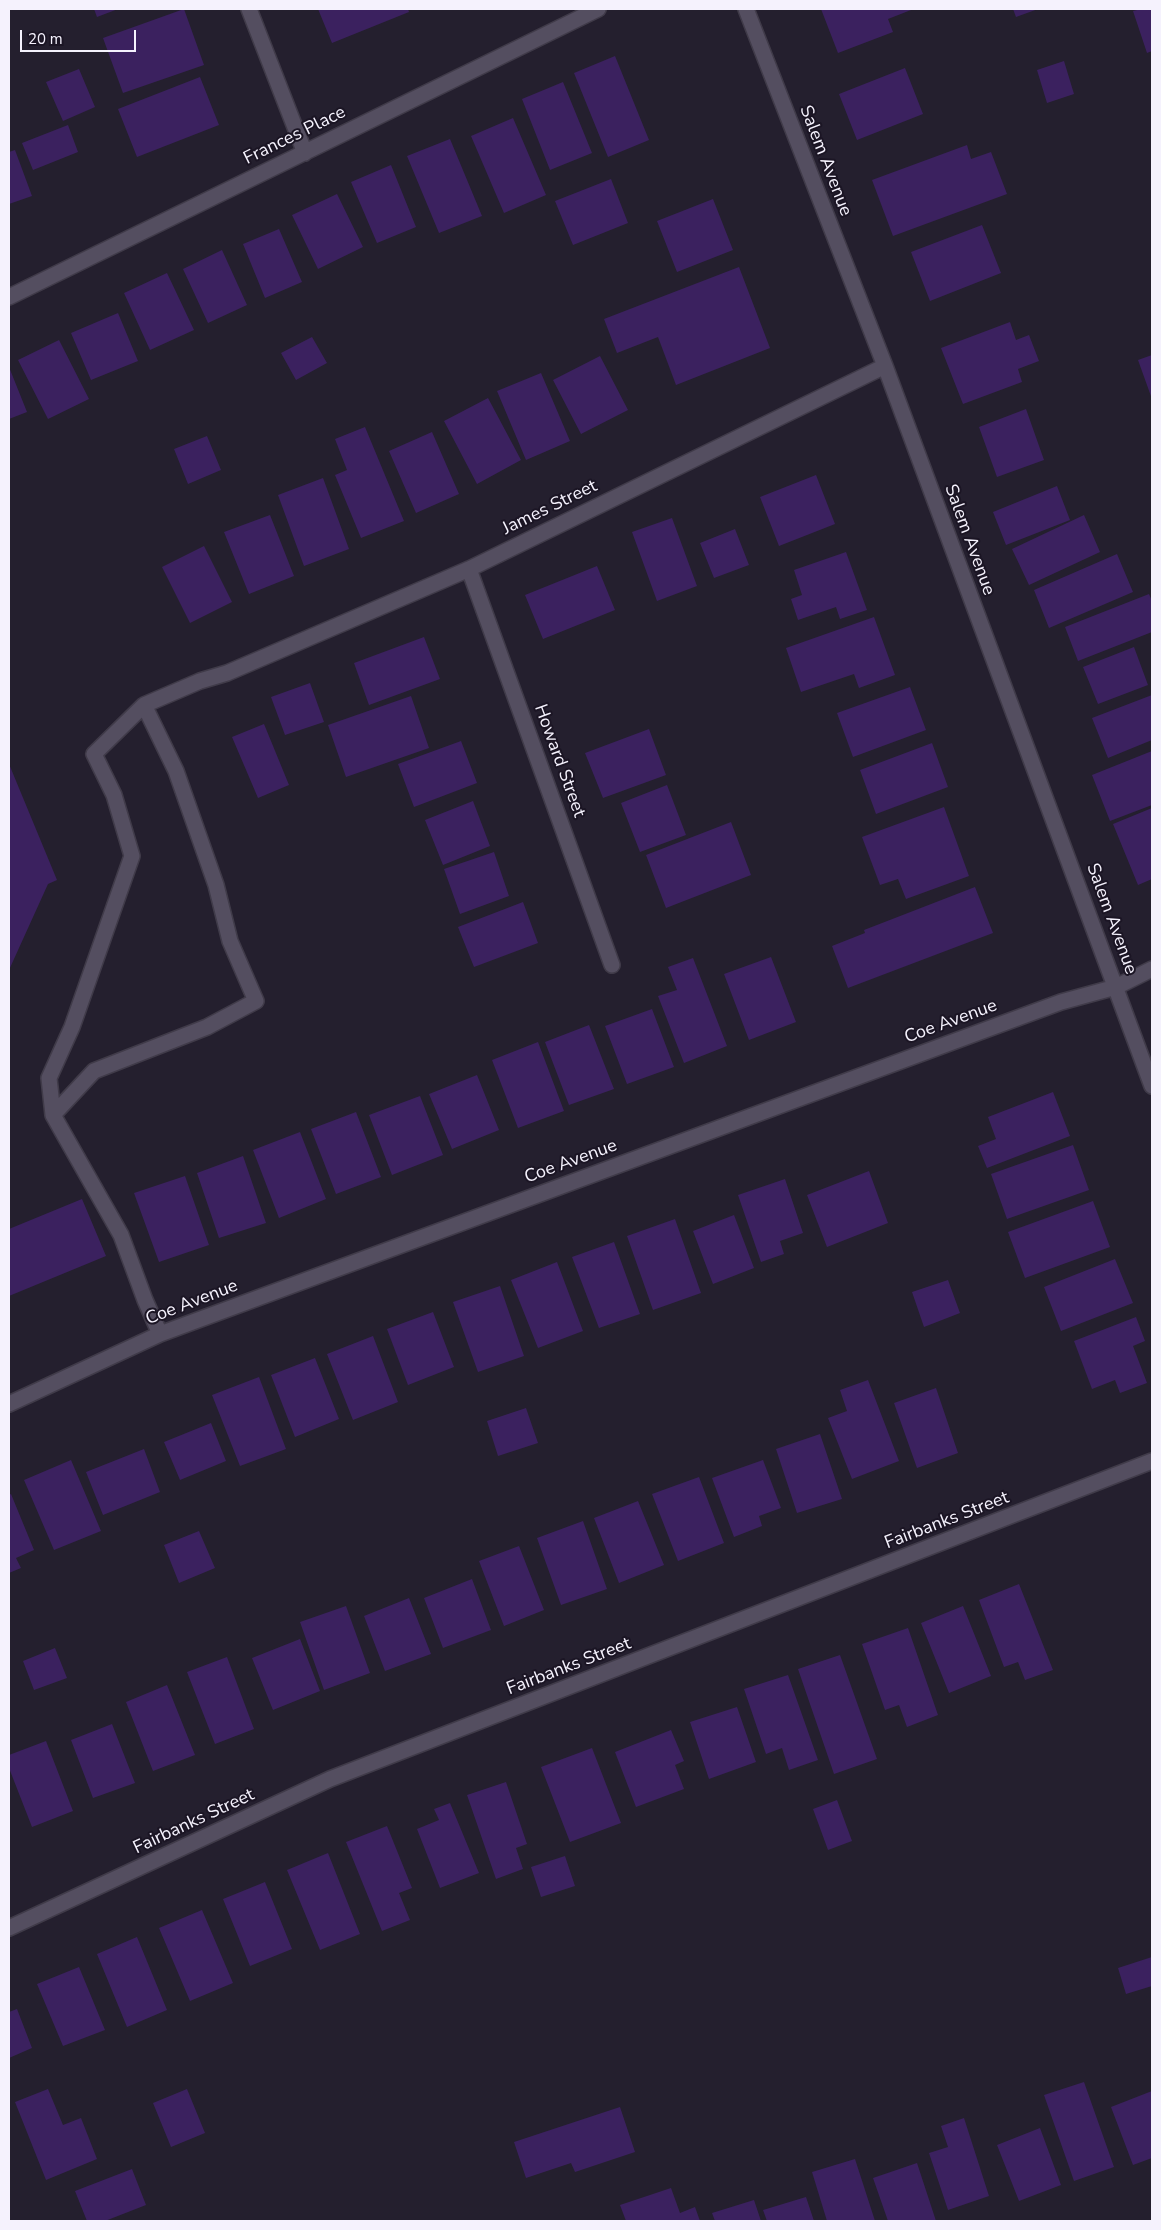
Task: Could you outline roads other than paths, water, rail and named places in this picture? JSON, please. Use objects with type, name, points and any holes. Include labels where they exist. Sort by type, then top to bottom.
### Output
[{"type":"street","points":[[249,9],[305,153]]},
{"type":"street","name":"Frances Place","points":[[9,297],[598,9]]},
{"type":"street","name":"Salem Avenue","points":[[746,9],[885,366],[1152,1086]]},
{"type":"street","name":"James Street","points":[[144,705],[200,680],[227,673],[470,568],[885,366]]},
{"type":"street","name":"Howard Street","points":[[470,568],[612,965]]},
{"type":"street","points":[[53,1115],[94,1071],[207,1027],[256,1001],[230,941],[216,884],[176,771],[144,705],[94,754],[114,795],[132,856],[72,1027],[49,1078],[53,1115],[121,1235],[160,1334]]},
{"type":"street","name":"Coe Avenue","points":[[9,1404],[160,1334],[1051,1005],[1116,987],[1152,969]]},
{"type":"street","name":"Fairbanks Street","points":[[9,1928],[330,1779],[1152,1462]]}]
